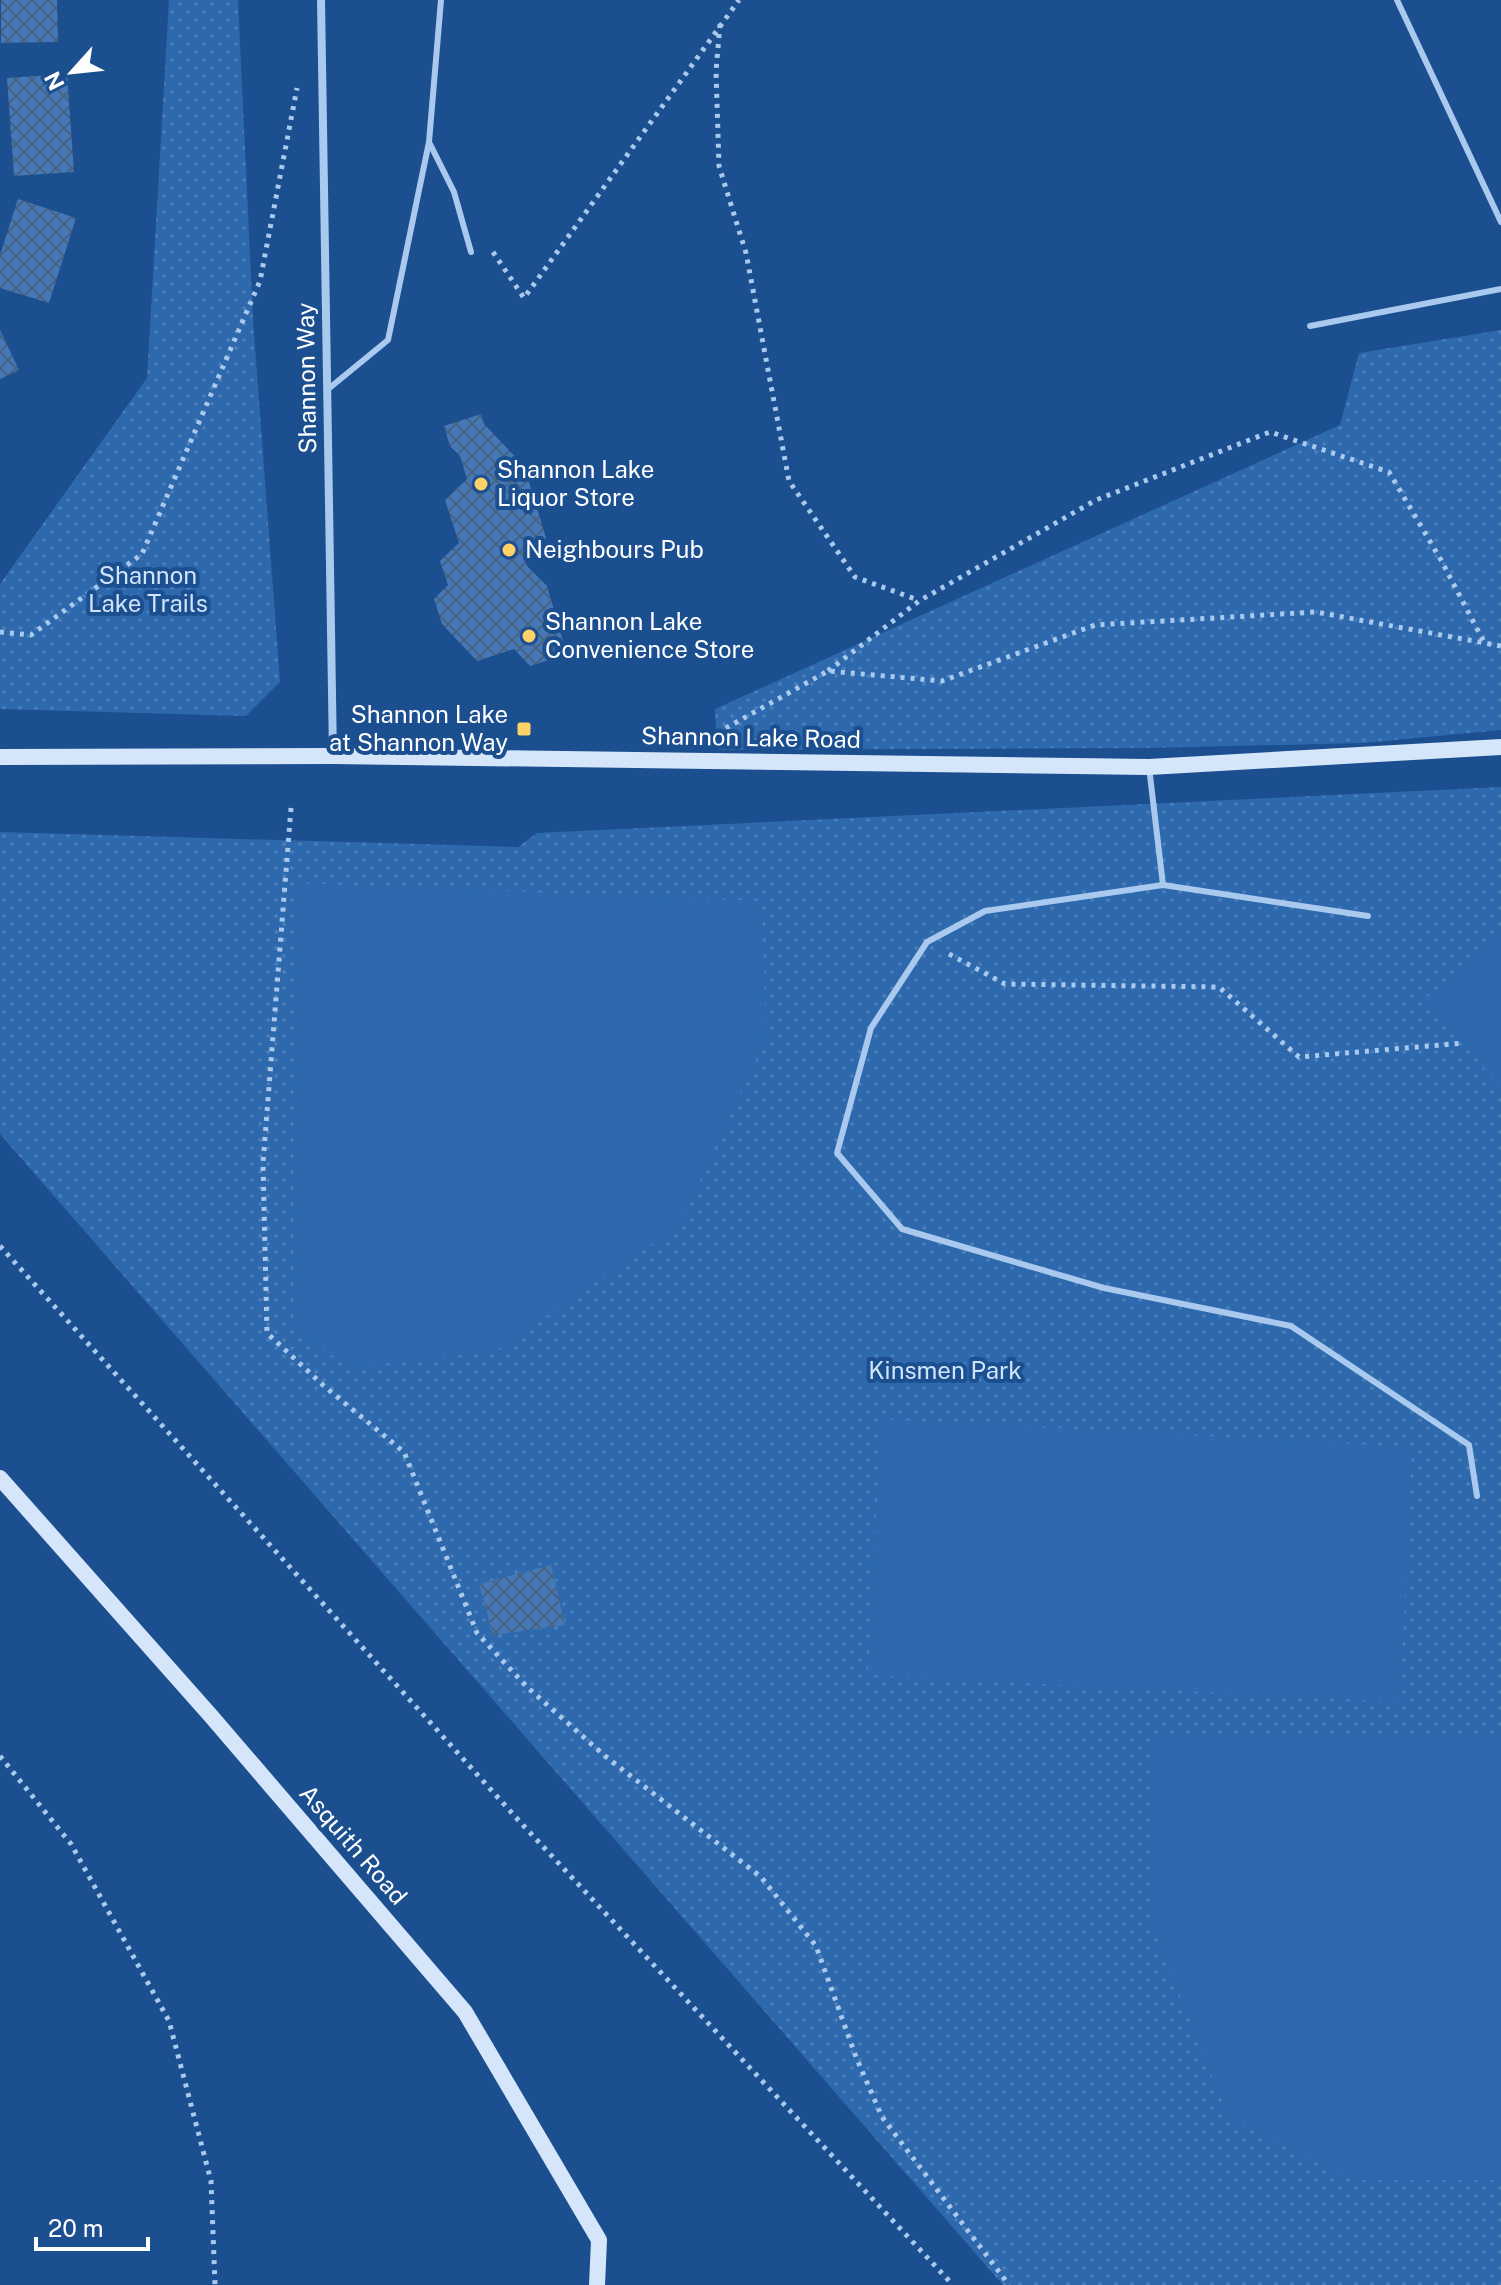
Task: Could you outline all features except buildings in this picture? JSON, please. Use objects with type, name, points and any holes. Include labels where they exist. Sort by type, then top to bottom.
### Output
[{"type":"main road","name":"Shannon Lake Road","points":[[0,757],[333,756],[1149,767],[1501,747]]},
{"type":"main road","name":"Asquith Road","points":[[0,1478],[200,1704],[465,2012],[599,2240],[597,2285]]},
{"type":"street","name":"Shannon Way","points":[[321,0],[333,756]]},
{"type":"lane","points":[[327,390],[388,340],[429,142],[441,0]]},
{"type":"lane","points":[[1397,0],[1501,222]]},
{"type":"lane","points":[[429,142],[454,192],[471,252]]},
{"type":"lane","points":[[1310,326],[1501,289]]},
{"type":"lane","points":[[1149,767],[1163,885]]},
{"type":"lane","points":[[1368,916],[1163,885],[985,911],[927,942],[871,1028],[837,1153],[902,1229],[1104,1288],[1291,1326],[1469,1445],[1477,1496]]},
{"type":"path","points":[[489,245],[524,298],[739,0]]},
{"type":"path","points":[[720,24],[716,71],[719,166],[746,253],[789,481],[855,577],[919,601]]},
{"type":"path","points":[[0,632],[31,635],[142,554],[260,281],[298,86]]},
{"type":"path","points":[[710,737],[828,671],[919,601],[1096,500],[1270,432],[1389,472],[1441,560],[1485,644]]},
{"type":"path","points":[[828,671],[942,681],[1095,625],[1316,612],[1501,646]]},
{"type":"path","points":[[291,808],[263,1163],[267,1333],[324,1386],[404,1452],[477,1633],[527,1687],[605,1756],[761,1877],[816,1946],[856,2057],[882,2117],[1009,2285]]},
{"type":"path","points":[[927,942],[1005,984],[1219,987],[1299,1057],[1464,1043]]},
{"type":"path","points":[[0,1246],[521,1823],[953,2285]]},
{"type":"path","points":[[0,1756],[71,1844],[169,2021],[211,2181],[215,2285]]},
{"type":"green space","name":"Shannon Lake Trails","points":[[169,0],[238,0],[253,320],[280,682],[246,716],[0,709],[0,584],[147,378]]},
{"type":"green space","points":[[1501,330],[1501,730],[1364,743],[1145,748],[717,750],[715,709],[1340,425],[1359,353]]},
{"type":"green space","name":"Kinsmen Park","points":[[1501,787],[1501,2285],[1003,2285],[0,1134],[0,832],[518,847],[537,833]]},
{"type":"green space","points":[[294,883],[762,901],[766,1038],[679,1226],[496,1351],[348,1368],[293,1325]]},
{"type":"green space","points":[[1501,936],[1501,1088],[1426,998]]},
{"type":"green space","points":[[881,1419],[1412,1447],[1400,1702],[868,1675]]},
{"type":"green space","points":[[1151,1737],[1501,1737],[1501,2180],[1353,2180],[1228,2117],[1151,1922]]},
{"type":"place","name":"Shannon Lake Liquor Store","points":[[481,484]]},
{"type":"place","name":"Neighbours Pub","points":[[509,550]]},
{"type":"place","name":"Shannon Lake Convenience Store","points":[[529,636]]},
{"type":"place","name":"Shannon Lake at Shannon Way","points":[[524,729]]}]
